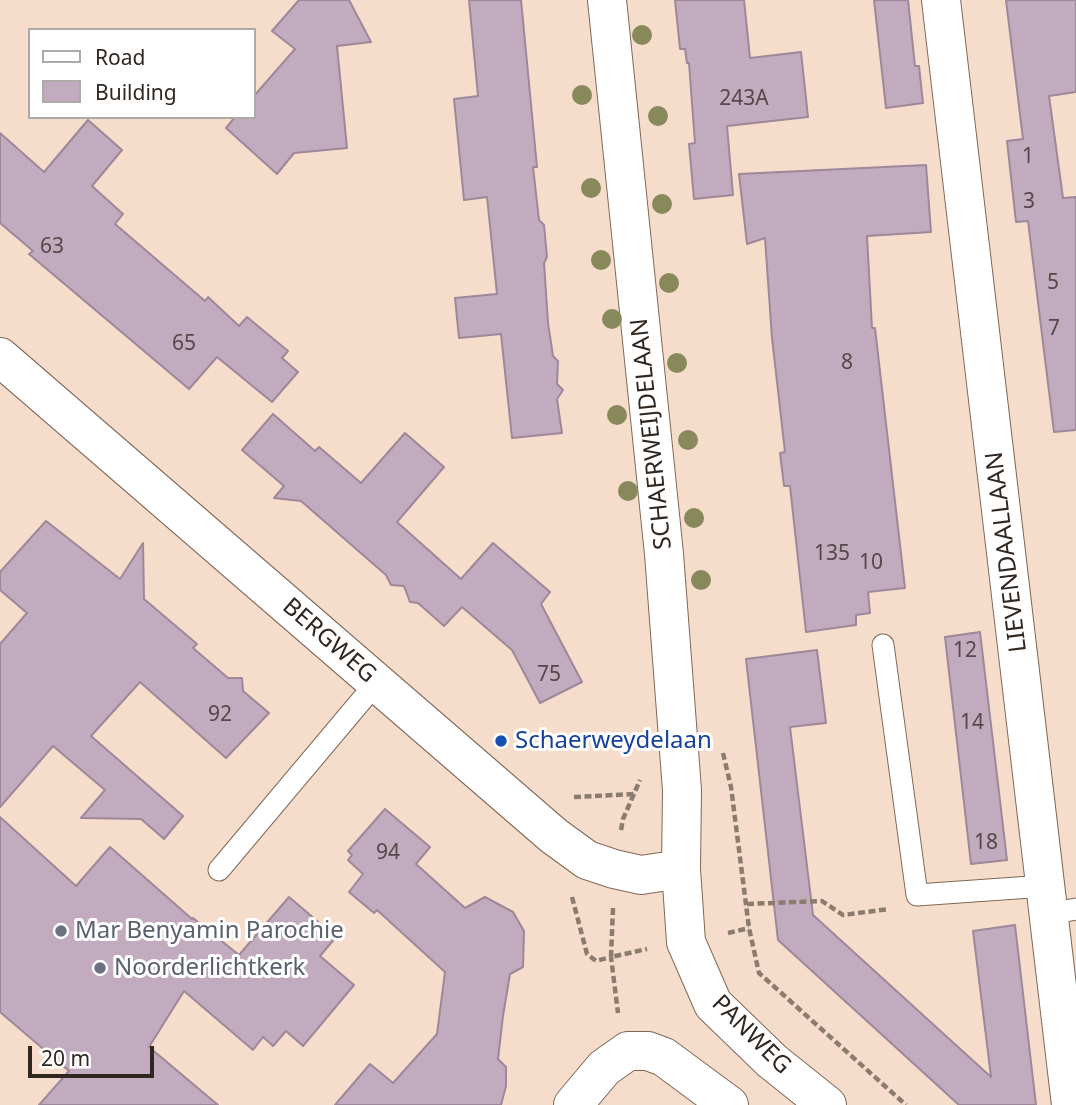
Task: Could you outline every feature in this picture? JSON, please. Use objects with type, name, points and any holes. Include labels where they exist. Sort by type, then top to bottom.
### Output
[{"type":"street","name":"SCHAERWEIJDELAAN","points":[[607,0],[664,554],[682,790],[681,869]]},
{"type":"street","name":"LIEVENDAALLAAN","points":[[941,0],[1056,903],[1071,1105]]},
{"type":"street","name":"BERGWEG","points":[[0,357],[554,836],[587,860],[614,869],[641,875],[681,869]]},
{"type":"street","name":"PANWEG","points":[[681,869],[686,942],[713,1004],[772,1061],[828,1105]]},
{"type":"street","points":[[573,1105],[604,1068],[628,1051],[648,1051],[664,1057],[729,1105]]},
{"type":"lane","points":[[883,645],[917,895],[1056,903]]},
{"type":"lane","points":[[219,870],[377,682]]},
{"type":"path","points":[[628,1051],[619,1018],[611,957],[614,869],[622,819],[644,770]]},
{"type":"path","points":[[570,798],[730,787],[749,928],[759,973],[906,1105]]},
{"type":"path","points":[[554,836],[587,954],[596,961],[611,957]]},
{"type":"path","points":[[747,904],[822,901],[843,915],[897,908],[917,895]]},
{"type":"building","points":[[299,0],[349,0],[371,42],[337,46],[347,148],[294,153],[277,174],[226,128],[233,119],[256,119],[256,94],[295,49],[272,31]]},
{"type":"building","points":[[469,0],[521,0],[537,167],[533,167],[539,220],[544,225],[547,257],[544,263],[548,323],[553,356],[558,361],[557,384],[563,390],[557,399],[562,433],[512,438],[501,334],[459,338],[455,298],[497,294],[487,197],[464,200],[454,99],[478,96]]},
{"type":"building","points":[[675,0],[744,0],[750,58],[801,52],[808,117],[727,126],[733,195],[694,199],[689,144],[695,143],[689,63],[685,49],[680,49]]},
{"type":"building","points":[[874,0],[908,0],[915,66],[919,66],[923,103],[886,108]]},
{"type":"building","points":[[1006,0],[1076,0],[1076,92],[1049,96],[1063,198],[1076,197],[1076,430],[1054,432],[1028,221],[1016,222],[1007,141],[1023,139]]},
{"type":"building","points":[[88,120],[122,150],[92,186],[123,214],[115,224],[205,301],[208,297],[239,326],[247,317],[288,351],[282,358],[298,372],[272,402],[217,357],[189,389],[29,254],[33,251],[0,223],[0,133],[44,172]]},
{"type":"building","points":[[926,165],[931,232],[867,236],[872,328],[875,328],[905,588],[868,592],[870,613],[856,615],[856,625],[806,632],[790,486],[784,486],[780,453],[785,452],[772,338],[765,238],[747,244],[739,174]]},
{"type":"building","points":[[273,414],[315,451],[319,447],[361,483],[405,433],[444,467],[397,522],[461,579],[493,543],[550,592],[541,604],[582,682],[540,703],[512,650],[462,607],[444,626],[418,603],[410,602],[404,586],[391,585],[386,575],[301,501],[274,498],[284,486],[242,450]]},
{"type":"building","points":[[46,521],[120,579],[143,543],[144,599],[197,644],[193,648],[228,678],[242,678],[243,691],[269,713],[226,758],[140,682],[91,736],[183,816],[164,839],[141,819],[81,818],[105,790],[53,746],[0,807],[0,644],[27,613],[0,590],[0,572]]},
{"type":"building","points":[[980,632],[1007,860],[971,864],[945,637]]},
{"type":"building","points":[[817,650],[826,723],[790,727],[813,915],[991,1077],[973,931],[1015,925],[1036,1105],[959,1105],[778,940],[746,659]]},
{"type":"building","points":[[385,809],[430,847],[416,864],[465,908],[485,897],[513,912],[524,931],[523,967],[510,974],[503,1016],[498,1059],[506,1067],[506,1086],[501,1105],[335,1105],[370,1064],[393,1083],[437,1034],[445,972],[377,910],[374,913],[349,892],[363,874],[348,860],[352,855],[348,851]]},
{"type":"building","points":[[0,817],[76,886],[110,847],[192,919],[239,955],[289,897],[336,937],[320,956],[354,985],[303,1046],[286,1031],[273,1046],[263,1037],[253,1050],[184,991],[149,1047],[218,1105],[39,1105],[69,1071],[0,1012]]},
{"type":"place","name":"Schaerweydelaan","points":[[501,741]]},
{"type":"place","name":"Mar Benyamin Parochie","points":[[61,931]]},
{"type":"place","name":"Noorderlichtkerk","points":[[100,968]]}]
